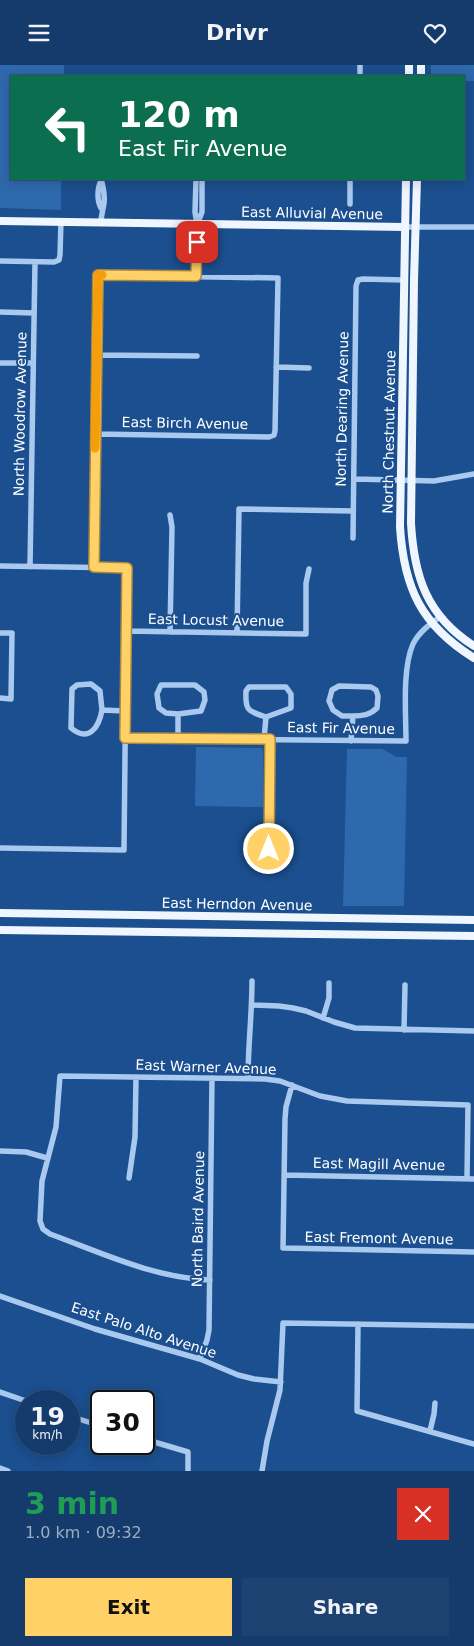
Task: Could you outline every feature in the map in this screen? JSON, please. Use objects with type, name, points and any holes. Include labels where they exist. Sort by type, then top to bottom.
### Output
[{"type":"main road","name":"North Chestnut Avenue","points":[[406,180],[400,527],[403,557],[406,572],[416,599],[431,623],[453,644],[474,658]]},
{"type":"main road","name":"North Chestnut Avenue","points":[[417,180],[411,523],[415,562],[424,592],[440,617],[457,634],[474,646]]},
{"type":"main road","name":"East Alluvial Avenue","points":[[0,221],[404,227]]},
{"type":"main road","name":"East Herndon Avenue","points":[[0,913],[474,920]]},
{"type":"main road","name":"East Herndon Avenue","points":[[0,930],[474,936]]},
{"type":"street","points":[[101,180],[98,204],[101,208],[101,223]]},
{"type":"street","points":[[196,180],[196,276]]},
{"type":"street","points":[[197,225],[202,212],[202,180]]},
{"type":"street","points":[[350,180],[350,204]]},
{"type":"street","points":[[0,261],[54,262],[59,260],[61,221]]},
{"type":"street","name":"East Alluvial Avenue","points":[[404,227],[474,227]]},
{"type":"street","name":"North Woodrow Avenue","points":[[30,567],[36,262]]},
{"type":"street","points":[[94,567],[98,275],[278,278],[276,367],[309,368]]},
{"type":"street","name":"North Dearing Avenue","points":[[353,538],[356,286],[358,281],[363,279],[404,280]]},
{"type":"street","points":[[0,312],[34,313]]},
{"type":"street","points":[[97,355],[197,356]]},
{"type":"street","points":[[0,363],[33,363]]},
{"type":"street","name":"East Birch Avenue","points":[[96,434],[269,437],[274,435],[275,431],[276,367]]},
{"type":"street","points":[[354,479],[434,481],[474,474]]},
{"type":"street","points":[[237,633],[239,509],[353,511]]},
{"type":"street","points":[[170,515],[172,527],[170,632]]},
{"type":"street","points":[[0,566],[127,568],[124,850],[0,847]]},
{"type":"street","name":"East Locust Avenue","points":[[126,631],[306,635],[306,583],[309,569]]},
{"type":"street","points":[[431,623],[440,617]]},
{"type":"street","name":"East Fir Avenue","points":[[125,738],[406,741],[408,660],[416,639],[431,623]]},
{"type":"street","points":[[0,633],[12,633],[11,699],[0,698]]},
{"type":"street","points":[[91,683],[100,691],[102,710],[100,721],[95,730],[77,733],[71,728],[72,689],[77,685],[91,683]]},
{"type":"street","points":[[161,685],[195,685],[204,692],[205,700],[201,711],[178,714],[166,713],[159,708],[157,694],[161,685]]},
{"type":"street","points":[[339,685],[371,687],[376,690],[378,708],[373,713],[352,717],[342,715],[333,710],[329,701],[332,690],[339,685]]},
{"type":"street","points":[[250,687],[286,687],[291,694],[291,708],[266,717],[250,712],[245,705],[246,691],[250,687]]},
{"type":"street","points":[[102,710],[125,711]]},
{"type":"street","points":[[178,714],[178,738]]},
{"type":"street","points":[[266,717],[269,849]]},
{"type":"street","points":[[351,741],[352,717]]},
{"type":"street","points":[[248,1079],[248,1042],[252,1005],[252,981]]},
{"type":"street","points":[[323,1018],[329,998],[329,983]]},
{"type":"street","points":[[404,1029],[405,985]]},
{"type":"street","points":[[252,1005],[293,1008],[334,1023],[356,1028],[474,1031]]},
{"type":"street","name":"East Warner Avenue","points":[[47,1158],[56,1127],[60,1076],[272,1080],[320,1095],[347,1101],[468,1105],[471,1179]]},
{"type":"street","points":[[129,1178],[135,1137],[136,1077]]},
{"type":"street","name":"North Baird Avenue","points":[[200,1359],[209,1330],[212,1078]]},
{"type":"street","points":[[284,1175],[285,1113],[292,1085]]},
{"type":"street","points":[[0,1151],[26,1152],[47,1158],[41,1191],[40,1221],[43,1229],[50,1234],[151,1270],[180,1277],[210,1279]]},
{"type":"street","name":"East Magill Avenue","points":[[284,1175],[471,1179]]},
{"type":"street","name":"East Fremont Avenue","points":[[284,1175],[283,1249],[474,1252]]},
{"type":"street","name":"East Palo Alto Avenue","points":[[0,1295],[95,1329],[200,1359],[238,1375],[281,1382]]},
{"type":"street","points":[[262,1471],[267,1441],[279,1398],[283,1323],[474,1325]]},
{"type":"street","points":[[358,1324],[357,1411],[474,1443]]},
{"type":"street","points":[[0,1391],[15,1397]]},
{"type":"street","points":[[430,1431],[435,1403]]},
{"type":"street","points":[[155,1442],[188,1453],[188,1471]]},
{"type":"street","points":[[0,1468],[8,1471]]},
{"type":"shaded area","points":[[0,65],[64,65],[64,75],[10,75],[10,180],[61,180],[61,210],[0,208]]},
{"type":"shaded area","points":[[431,65],[474,65],[474,81],[465,81],[465,75],[431,75]]},
{"type":"shaded area","points":[[196,747],[261,748],[263,750],[263,807],[195,806]]},
{"type":"shaded area","points":[[347,749],[382,749],[397,757],[407,757],[404,906],[343,906]]},
{"type":"slow traffic","points":[[95,448],[98,275],[102,275]]},
{"type":"route","points":[[197,242],[196,276],[98,275],[94,567],[127,568],[125,738],[270,739],[269,849]]}]
